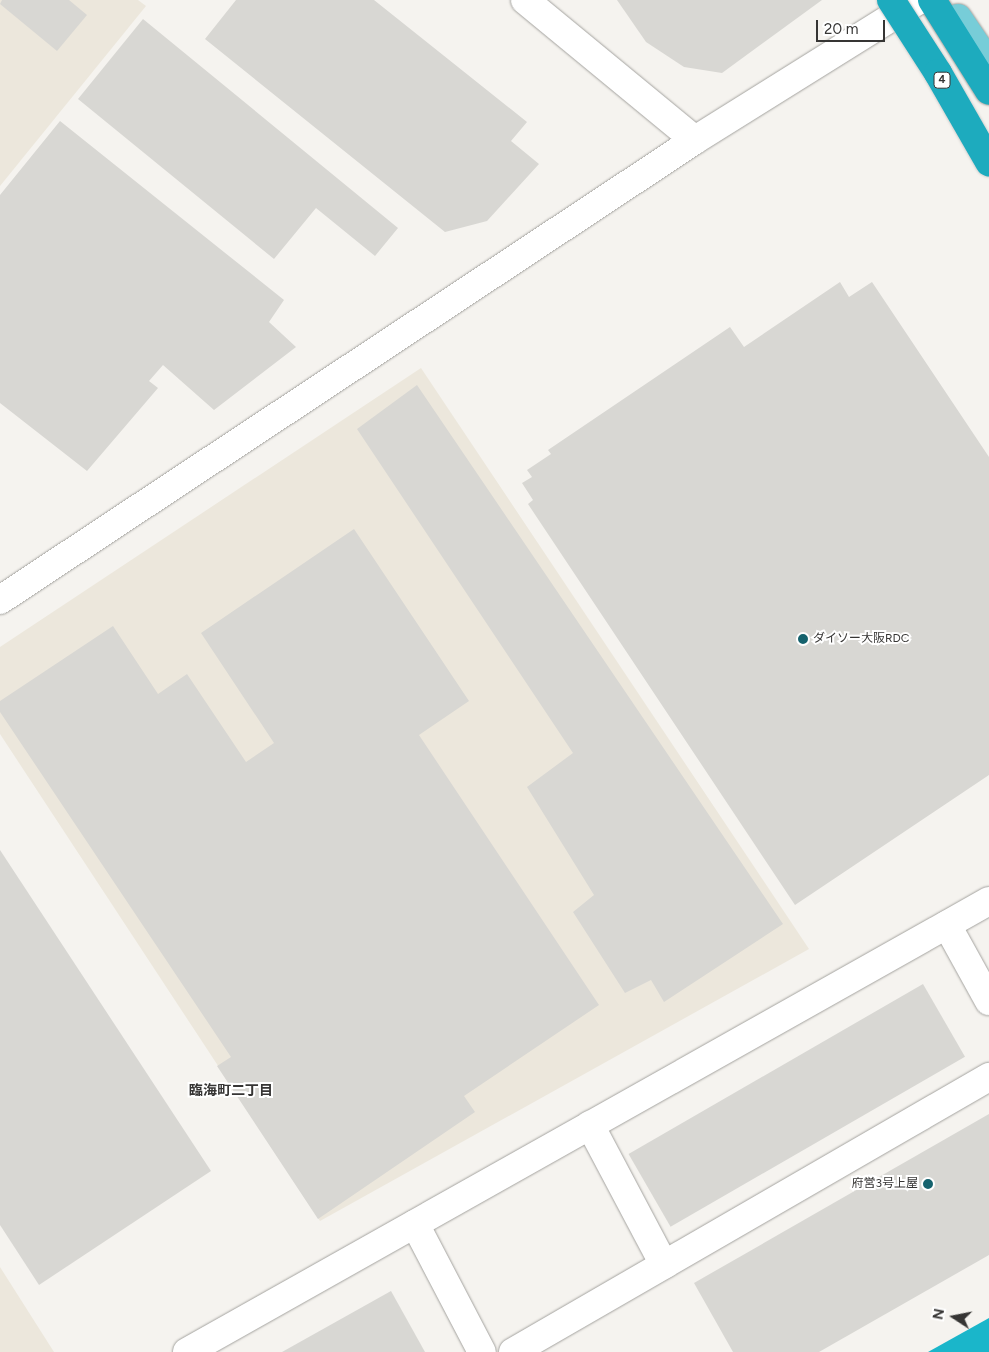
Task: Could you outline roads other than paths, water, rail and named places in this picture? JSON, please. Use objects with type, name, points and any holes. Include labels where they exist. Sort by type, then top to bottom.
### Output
[{"type":"highway","name":"4","points":[[891,0],[938,73],[989,162]]},
{"type":"highway","points":[[932,0],[989,91]]},
{"type":"main road","points":[[946,0],[989,64]]},
{"type":"street","points":[[526,0],[695,140]]},
{"type":"street","points":[[0,600],[695,140],[919,0]]},
{"type":"street","points":[[187,1352],[989,901]]},
{"type":"street","points":[[947,925],[989,1001]]},
{"type":"street","points":[[513,1352],[989,1077]]},
{"type":"street","points":[[590,1126],[664,1265]]},
{"type":"street","points":[[415,1224],[482,1352]]},
{"type":"water","points":[[989,1318],[989,1352],[928,1352]]},
{"type":"place","name":"ダイソー大阪RDC","points":[[803,639]]},
{"type":"place","name":"府営3号上屋","points":[[928,1184]]},
{"type":"district","name":"臨海町二丁目","points":[[231,1091]]}]
